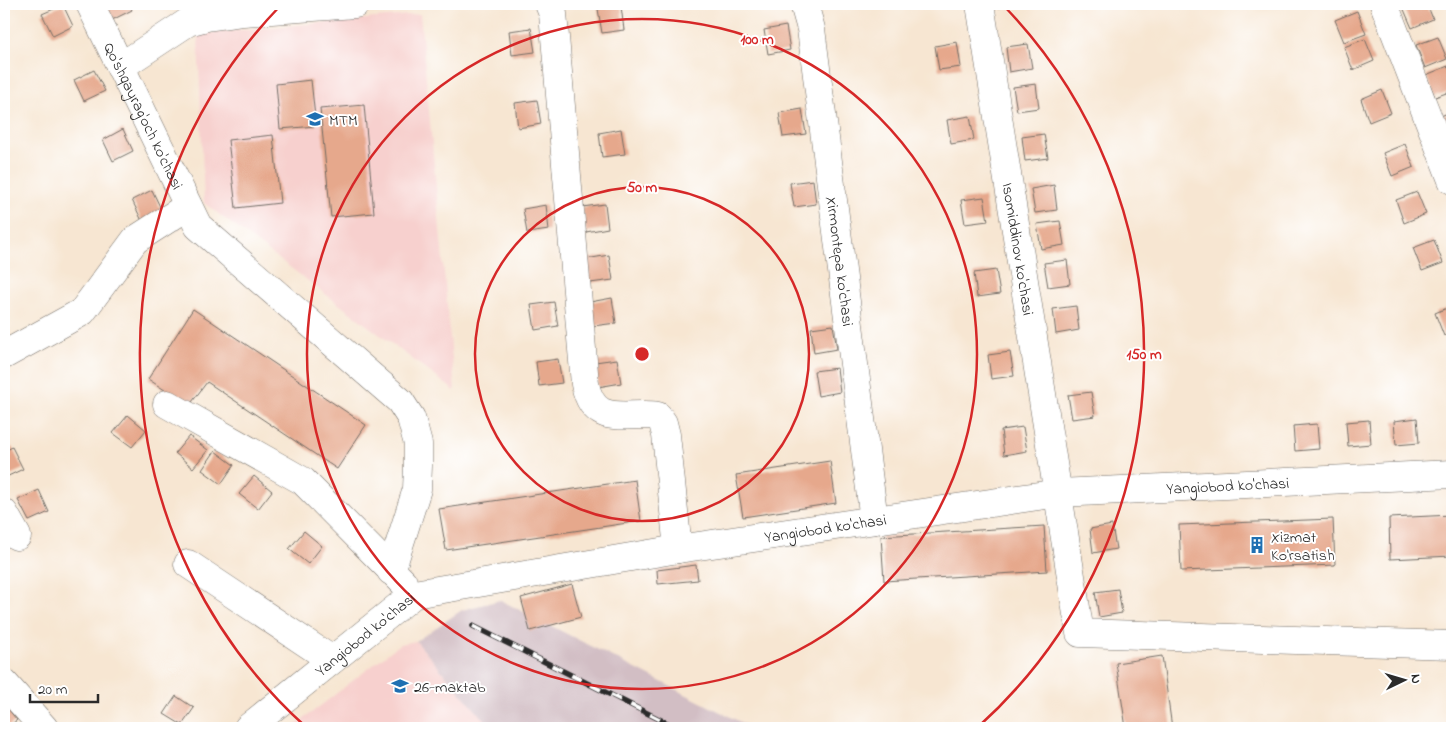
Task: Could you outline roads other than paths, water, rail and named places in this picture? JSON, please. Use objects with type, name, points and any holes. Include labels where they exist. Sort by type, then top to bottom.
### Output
[{"type":"street","name":"Qo'shqayrag'och ko'chasi","points":[[90,4],[193,216]]},
{"type":"street","points":[[120,67],[188,22],[207,17],[243,12],[355,4]]},
{"type":"street","points":[[549,4],[553,14],[587,396],[592,405],[598,410],[625,416],[658,416],[663,423],[666,435],[678,548]]},
{"type":"street","name":"Xirmontepa ko'chasi","points":[[804,4],[811,29],[874,520]]},
{"type":"street","name":"Isomiddinov ko'chasi","points":[[980,4],[1080,633],[1452,644]]},
{"type":"street","points":[[1384,4],[1452,180]]},
{"type":"street","points":[[4,355],[82,312],[135,240],[193,216],[400,401],[411,418],[418,444],[417,489],[391,571]]},
{"type":"street","points":[[167,404],[302,481],[414,594]]},
{"type":"street","name":"Yangiobod ko'chasi","points":[[248,728],[414,594],[678,548],[1059,493],[1452,474]]},
{"type":"street","points":[[188,564],[332,660]]},
{"type":"street","points":[[4,683],[44,728]]},
{"type":"railway","points":[[473,626],[677,728]]},
{"type":"place","name":"MTM","points":[[315,119]]},
{"type":"place","name":"Xizmat Ko'rsatish","points":[[1257,545]]},
{"type":"place","name":"26-maktab","points":[[400,686]]}]
